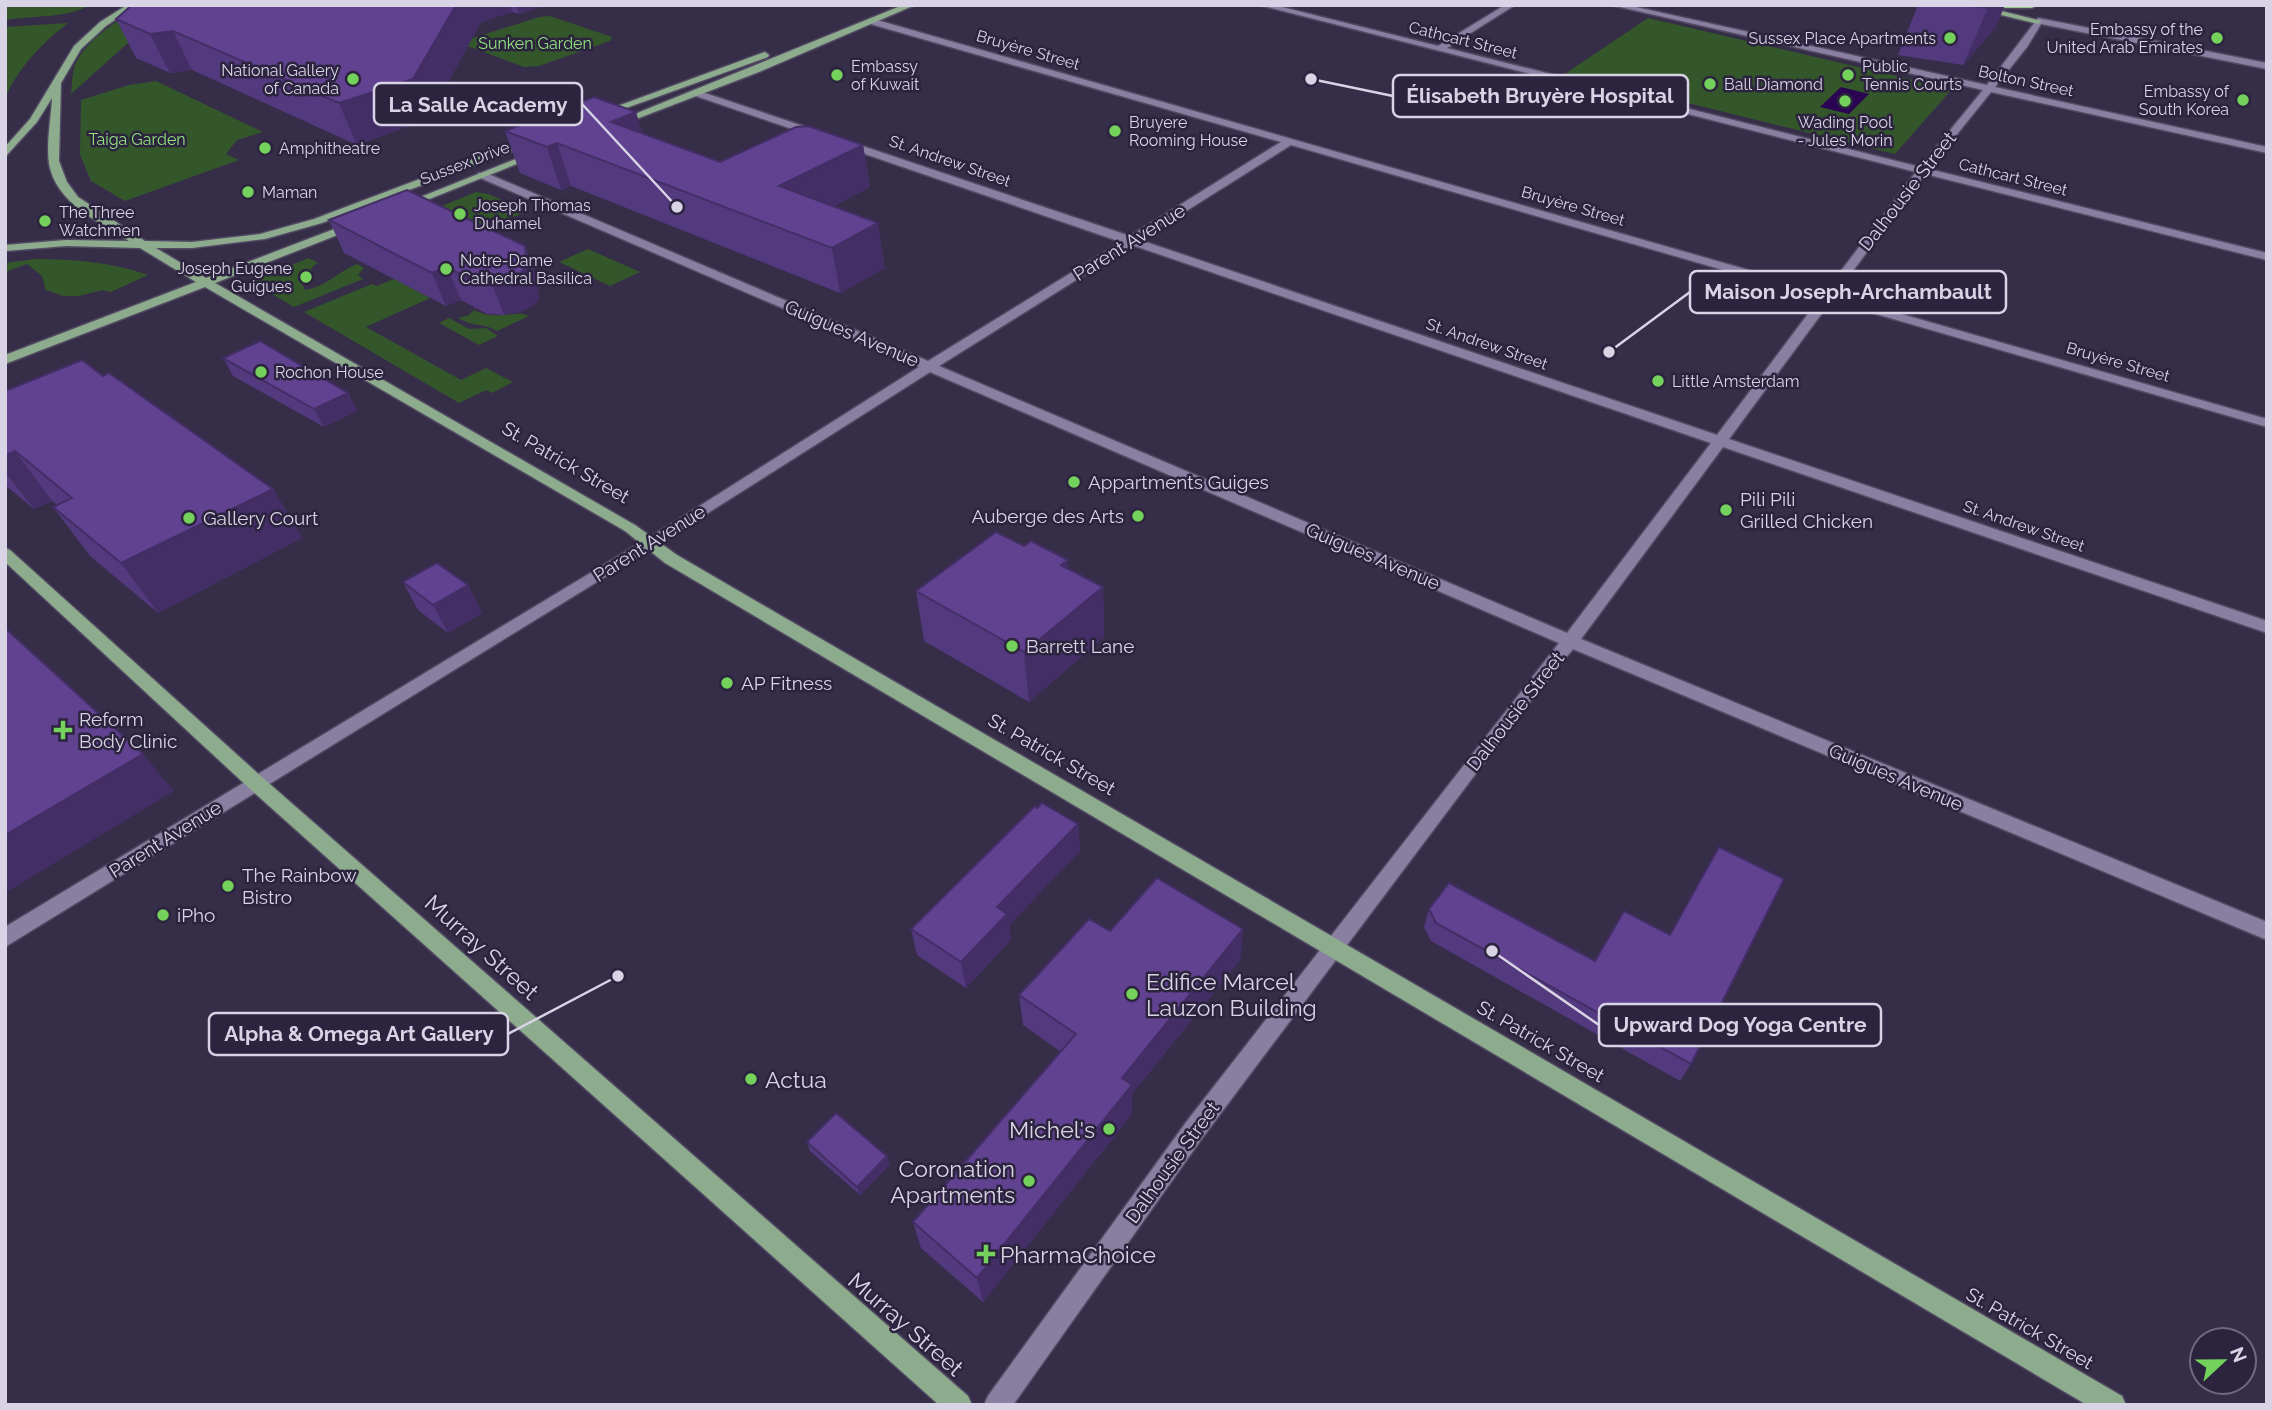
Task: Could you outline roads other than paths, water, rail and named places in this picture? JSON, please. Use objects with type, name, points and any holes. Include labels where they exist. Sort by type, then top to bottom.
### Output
[{"type":"highway","points":[[1991,5],[2032,5]]},
{"type":"main road","points":[[5,154],[34,120],[57,85],[64,66],[84,41],[103,24],[133,5]]},
{"type":"main road","points":[[604,128],[788,57],[820,41],[911,5]]},
{"type":"main road","points":[[1964,5],[2041,15]]},
{"type":"main road","points":[[583,120],[737,64],[820,41]]},
{"type":"main road","name":"St. Patrick Street","points":[[57,85],[54,161],[62,184],[86,209],[206,282],[630,528],[671,559],[2113,1405]]},
{"type":"main road","name":"Sussex Drive","points":[[5,248],[65,243],[146,246],[219,243],[290,230],[545,135]]},
{"type":"main road","name":"Sussex Drive","points":[[393,210],[543,152]]},
{"type":"main road","points":[[5,360],[368,220]]},
{"type":"main road","name":"Murray Street","points":[[5,553],[256,783],[959,1405]]},
{"type":"street","name":"Cathcart Street","points":[[1263,5],[2267,257]]},
{"type":"street","points":[[1438,50],[1511,5]]},
{"type":"street","name":"Bolton Street","points":[[1615,5],[2267,150]]},
{"type":"street","points":[[2041,15],[2267,66]]},
{"type":"street","name":"Dalhousie Street","points":[[997,1405],[1195,1129],[1519,704],[1571,640],[1922,171],[2024,45],[2041,15]]},
{"type":"street","name":"Bruyère Street","points":[[870,21],[2267,423]]},
{"type":"street","name":"St. Andrew Street","points":[[696,93],[2267,626]]},
{"type":"street","name":"Parent Avenue","points":[[5,938],[650,542],[1289,142]]},
{"type":"street","name":"Guigues Avenue","points":[[482,175],[1571,640],[2267,931]]},
{"type":"place","name":"Sussex Place Apartments","points":[[1950,38]]},
{"type":"place","name":"Embassy of the United Arab Emirates","points":[[2217,38]]},
{"type":"place","name":"Embassy of Kuwait","points":[[837,75]]},
{"type":"place","name":"Public Tennis Courts","points":[[1848,75]]},
{"type":"place","name":"National Gallery of Canada","points":[[353,79]]},
{"type":"place","name":"Élisabeth Bruyère Hospital","points":[[1311,79]]},
{"type":"place","name":"Ball Diamond","points":[[1710,84]]},
{"type":"place","name":"Embassy of South Korea","points":[[2243,100]]},
{"type":"place","name":"Wading Pool - Jules Morin","points":[[1845,101]]},
{"type":"place","name":"Bruyere Rooming House","points":[[1115,131]]},
{"type":"place","name":"Amphitheatre","points":[[265,148]]},
{"type":"place","name":"Maman","points":[[248,192]]},
{"type":"place","name":"La Salle Academy","points":[[677,207]]},
{"type":"place","name":"Joseph Thomas Duhamel","points":[[460,214]]},
{"type":"place","name":"The Three Watchmen","points":[[45,221]]},
{"type":"place","name":"Notre-Dame Cathedral Basilica","points":[[446,269]]},
{"type":"place","name":"Joseph Eugene Guigues","points":[[306,277]]},
{"type":"place","name":"Maison Joseph-Archambault","points":[[1609,352]]},
{"type":"place","name":"Rochon House","points":[[261,372]]},
{"type":"place","name":"Little Amsterdam","points":[[1658,381]]},
{"type":"place","name":"Appartments Guiges","points":[[1074,482]]},
{"type":"place","name":"Pili Pili Grilled Chicken","points":[[1726,510]]},
{"type":"place","name":"Auberge des Arts","points":[[1138,516]]},
{"type":"place","name":"Gallery Court","points":[[189,518]]},
{"type":"place","name":"Barrett Lane","points":[[1012,646]]},
{"type":"place","name":"AP Fitness","points":[[727,683]]},
{"type":"place","name":"Reform Body Clinic","points":[[63,730]]},
{"type":"place","name":"The Rainbow Bistro","points":[[228,886]]},
{"type":"place","name":"iPho","points":[[163,915]]},
{"type":"place","name":"Upward Dog Yoga Centre","points":[[1492,951]]},
{"type":"place","name":"Alpha & Omega Art Gallery","points":[[618,976]]},
{"type":"place","name":"Edifice Marcel Lauzon Building","points":[[1132,994]]},
{"type":"place","name":"Actua","points":[[751,1079]]},
{"type":"place","name":"Michel's","points":[[1109,1129]]},
{"type":"place","name":"Coronation Apartments","points":[[1029,1181]]},
{"type":"place","name":"PharmaChoice","points":[[986,1254]]},
{"type":"park label","name":"Sunken Garden","points":[[535,43]]},
{"type":"park label","name":"Taiga Garden","points":[[137,139]]}]
